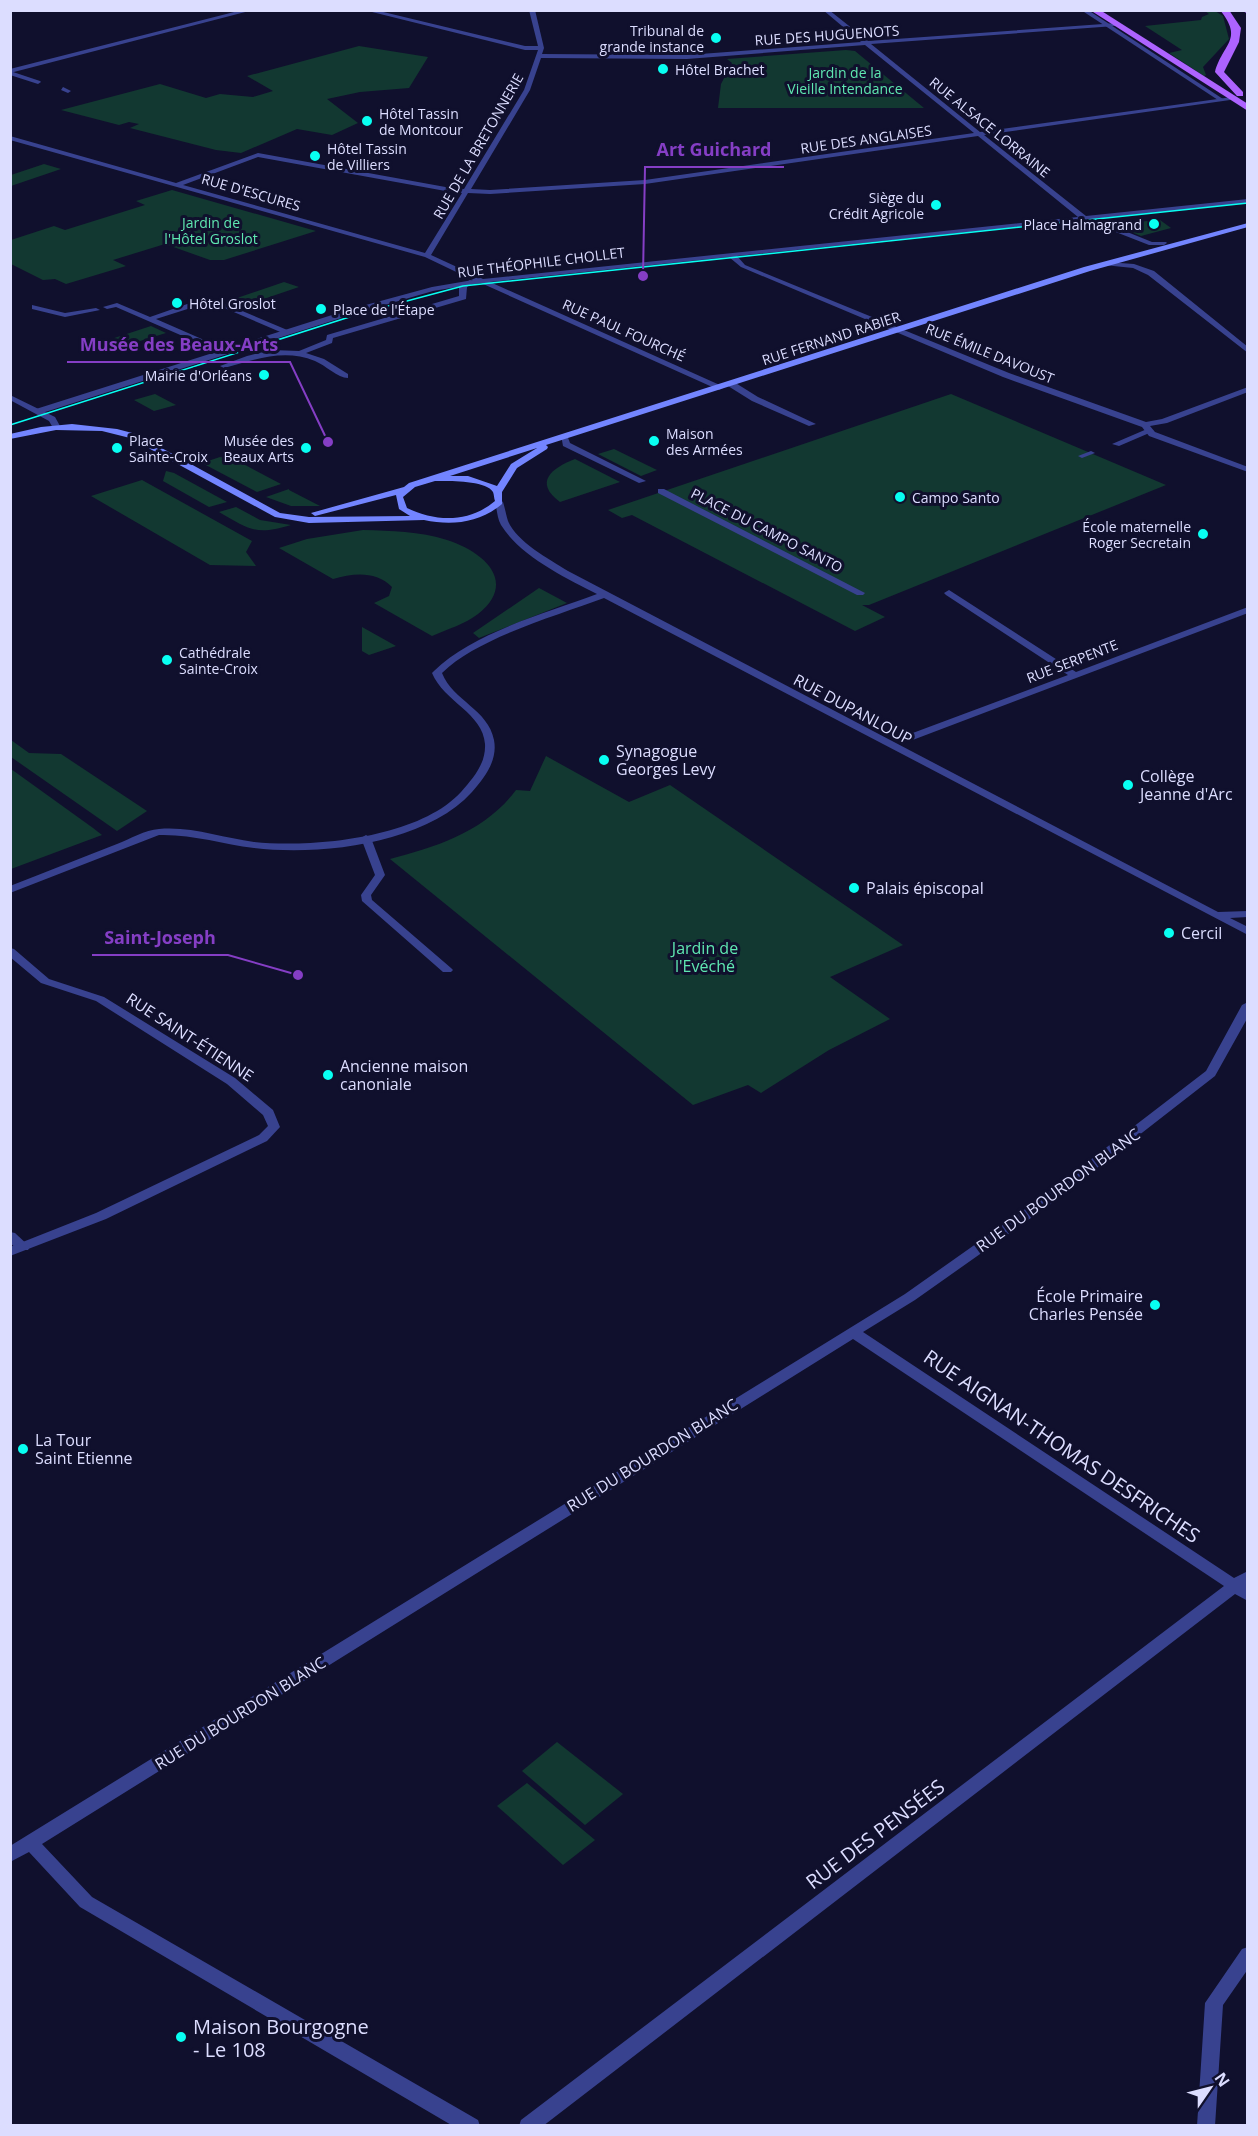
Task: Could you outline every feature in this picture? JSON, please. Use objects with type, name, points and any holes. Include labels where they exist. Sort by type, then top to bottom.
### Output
[{"type":"main road","points":[[1094,10],[1225,99],[1248,108]]},
{"type":"main road","points":[[1224,10],[1233,19],[1237,29],[1237,42],[1220,63],[1219,72],[1248,100]]},
{"type":"street","points":[[10,72],[251,10]]},
{"type":"street","name":"RUE DES HUGUENOTS","points":[[366,10],[541,52],[687,57],[867,45],[1115,24]]},
{"type":"street","points":[[532,10],[541,52]]},
{"type":"street","name":"RUE ALSACE LORRAINE","points":[[825,10],[1086,218],[1151,244],[1164,243]]},
{"type":"street","points":[[1083,10],[1225,99]]},
{"type":"street","name":"RUE DE LA BRETONNERIE","points":[[428,256],[523,97],[541,52]]},
{"type":"street","points":[[10,72],[38,82]]},
{"type":"street","name":"RUE DES ANGLAISES","points":[[179,184],[251,157],[265,155],[468,191],[645,182],[1225,99]]},
{"type":"street","name":"RUE D'ESCURES","points":[[10,138],[428,256],[481,281]]},
{"type":"street","points":[[1086,218],[1248,201]]},
{"type":"street","name":"RUE THÉOPHILE CHOLLET","points":[[39,411],[432,289],[470,282],[1086,218]]},
{"type":"street","points":[[1106,264],[1131,252],[1248,220]]},
{"type":"street","points":[[1106,264],[1248,227]]},
{"type":"street","points":[[1106,264],[1152,256],[1248,227]]},
{"type":"street","points":[[1131,252],[1134,266]]},
{"type":"street","name":"RUE ÉMILE DAVOUST","points":[[731,255],[742,266],[1248,471]]},
{"type":"street","points":[[1106,264],[1134,266],[1150,273],[1248,351]]},
{"type":"street","name":"RUE FERNAND RABIER","points":[[290,516],[328,511],[404,490],[435,478],[1106,264]]},
{"type":"street","name":"RUE PAUL FOURCHÉ","points":[[481,281],[719,388]]},
{"type":"street","points":[[224,366],[276,350],[302,352],[322,346],[330,337],[464,297],[463,286],[470,282]]},
{"type":"street","points":[[150,319],[196,304],[216,302],[288,332]]},
{"type":"street","points":[[108,307],[117,305],[224,352]]},
{"type":"street","points":[[35,307],[65,315],[96,310]]},
{"type":"street","points":[[302,352],[339,370],[345,376]]},
{"type":"street","points":[[730,384],[755,399],[812,424]]},
{"type":"street","points":[[1116,444],[1164,421],[1248,389]]},
{"type":"street","points":[[10,397],[39,411],[51,419],[56,426]]},
{"type":"street","points":[[10,437],[56,426],[87,425],[133,436],[258,507],[278,515],[309,520],[468,518],[482,514],[498,497],[492,486],[474,480],[435,478]]},
{"type":"street","points":[[564,437],[566,444],[642,482]]},
{"type":"street","name":"RUE FERNAND RABIER","points":[[498,497],[509,474],[522,459],[564,437]]},
{"type":"street","points":[[1082,456],[1091,453]]},
{"type":"street","points":[[404,490],[399,496],[403,509],[422,518]]},
{"type":"street","name":"PLACE DU CAMPO SANTO","points":[[661,491],[860,593]]},
{"type":"street","name":"RUE DUPANLOUP","points":[[498,497],[504,523],[515,537],[552,564],[1217,915]]},
{"type":"street","points":[[949,593],[1073,674]]},
{"type":"street","points":[[10,890],[158,832],[179,830],[231,842],[268,846],[330,844],[395,831],[444,812],[469,792],[490,762],[489,738],[482,723],[470,708],[439,681],[437,673],[442,665],[485,642],[605,594]]},
{"type":"street","name":"RUE SERPENTE","points":[[906,739],[1073,674],[1248,610]]},
{"type":"street","points":[[366,838],[380,875],[366,895],[367,901],[447,969]]},
{"type":"street","points":[[1217,915],[1248,914]]},
{"type":"street","points":[[1217,915],[1248,932]]},
{"type":"street","name":"RUE SAINT-ÉTIENNE","points":[[10,951],[45,981],[100,999],[231,1081],[269,1113],[274,1127],[262,1138],[101,1216],[17,1250]]},
{"type":"street","name":"RUE DU BOURDON BLANC","points":[[10,1855],[706,1421],[910,1297],[1043,1203],[1211,1074],[1244,1023],[1248,1005]]},
{"type":"street","points":[[10,1236],[17,1250]]},
{"type":"street","name":"RUE AIGNAN-THOMAS DESFRICHES","points":[[853,1332],[1243,1586]]},
{"type":"street","name":"RUE DES PENSÉES","points":[[528,2126],[1243,1586]]},
{"type":"street","points":[[32,1843],[86,1902],[471,2126]]},
{"type":"street","points":[[1206,2126],[1214,2003],[1248,1954]]},
{"type":"green space","points":[[1205,11],[1215,11],[1223,16],[1229,39],[1203,67],[1206,75],[1204,76],[1169,53],[1182,50],[1145,26],[1201,20],[1209,14]]},
{"type":"green space","points":[[359,46],[428,57],[409,88],[360,92],[327,99],[358,123],[332,135],[297,129],[241,153],[216,150],[130,128],[139,124],[129,122],[119,125],[61,110],[160,84],[206,98],[220,94],[253,97],[273,91],[247,76]]},
{"type":"green space","name":"Jardin de la Vieille Intendance","points":[[855,51],[924,108],[718,108],[721,84],[732,63],[727,59]]},
{"type":"green space","points":[[44,164],[61,169],[11,186],[11,175]]},
{"type":"green space","name":"Jardin de l'Hôtel Groslot","points":[[172,190],[316,231],[224,260],[210,260],[165,244],[113,260],[126,266],[66,284],[55,279],[43,280],[11,264],[11,240],[54,226],[65,230],[145,205],[136,201]]},
{"type":"green space","points":[[1160,220],[1171,228],[1141,236],[1112,224]]},
{"type":"green space","points":[[284,282],[299,287],[252,303],[237,298]]},
{"type":"green space","points":[[151,326],[166,333],[111,350],[96,344]]},
{"type":"green space","points":[[155,394],[176,405],[154,411],[134,400]]},
{"type":"green space","name":"Campo Santo","points":[[951,394],[1166,485],[869,605],[862,605],[885,617],[855,631],[632,515],[622,518],[608,510]]},
{"type":"green space","points":[[614,449],[657,470],[641,476],[598,454]]},
{"type":"green space","points":[[220,457],[232,458],[281,484],[257,492],[202,463]]},
{"type":"green space","points":[[575,459],[620,482],[560,502],[548,488],[549,476],[559,467]]},
{"type":"green space","points":[[166,471],[174,473],[227,502],[209,507],[163,481]]},
{"type":"green space","points":[[142,480],[252,541],[246,552],[256,566],[210,565],[91,496]]},
{"type":"green space","points":[[289,489],[320,506],[291,506],[266,497]]},
{"type":"green space","points":[[236,507],[260,520],[291,525],[269,530],[253,529],[219,512]]},
{"type":"green space","points":[[363,530],[426,535],[460,545],[483,560],[491,569],[495,579],[495,590],[490,602],[473,618],[432,636],[374,603],[389,596],[392,587],[386,582],[364,575],[349,575],[333,579],[279,548],[307,539]]},
{"type":"green space","points":[[539,588],[567,603],[479,638],[473,633]]},
{"type":"green space","points":[[362,627],[396,646],[369,655],[362,651]]},
{"type":"green space","points":[[11,740],[29,753],[61,754],[147,811],[117,831],[11,757]]},
{"type":"green space","name":"Jardin de l'Evéché","points":[[546,756],[629,802],[670,785],[903,945],[830,977],[890,1019],[829,1050],[761,1093],[748,1085],[693,1105],[390,859],[443,843],[475,827],[504,804],[516,790],[530,791]]},
{"type":"green space","points":[[11,769],[93,828],[102,835],[11,869]]},
{"type":"green space","points":[[557,1742],[623,1794],[585,1825],[522,1771]]},
{"type":"green space","points":[[527,1783],[595,1840],[563,1865],[497,1806]]},
{"type":"tram line","points":[[10,425],[362,313],[463,286],[1248,203]]},
{"type":"place","name":"Tribunal de grande instance","points":[[716,38]]},
{"type":"place","name":"Hôtel Brachet","points":[[663,69]]},
{"type":"place","name":"Hôtel Tassin de Montcour","points":[[367,121]]},
{"type":"place","name":"Hôtel Tassin de Villiers","points":[[315,156]]},
{"type":"place","name":"Siège du Crédit Agricole","points":[[936,205]]},
{"type":"place","name":"Place Halmagrand","points":[[1154,224]]},
{"type":"place","name":"Art Guichard","points":[[643,276]]},
{"type":"place","name":"Hôtel Groslot","points":[[177,303]]},
{"type":"place","name":"Place de l'Étape","points":[[321,309]]},
{"type":"place","name":"Mairie d'Orléans","points":[[264,375]]},
{"type":"place","name":"Maison des Armées","points":[[654,441]]},
{"type":"place","name":"Musée des Beaux-Arts","points":[[328,442]]},
{"type":"place","name":"Place Sainte-Croix","points":[[117,448]]},
{"type":"place","name":"Musée des Beaux Arts","points":[[306,448]]},
{"type":"place","name":"Campo Santo","points":[[900,497]]},
{"type":"place","name":"École maternelle Roger Secretain","points":[[1203,534]]},
{"type":"place","name":"Cathédrale Sainte-Croix","points":[[167,660]]},
{"type":"place","name":"Synagogue Georges Levy","points":[[604,760]]},
{"type":"place","name":"Collège Jeanne d'Arc","points":[[1128,785]]},
{"type":"place","name":"Palais épiscopal","points":[[854,888]]},
{"type":"place","name":"Cercil","points":[[1169,933]]},
{"type":"place","name":"Saint-Joseph","points":[[298,975]]},
{"type":"place","name":"Ancienne maison canoniale","points":[[328,1075]]},
{"type":"place","name":"École Primaire Charles Pensée","points":[[1155,1305]]},
{"type":"place","name":"La Tour Saint Etienne","points":[[23,1449]]},
{"type":"place","name":"Maison Bourgogne - Le 108","points":[[181,2037]]}]
